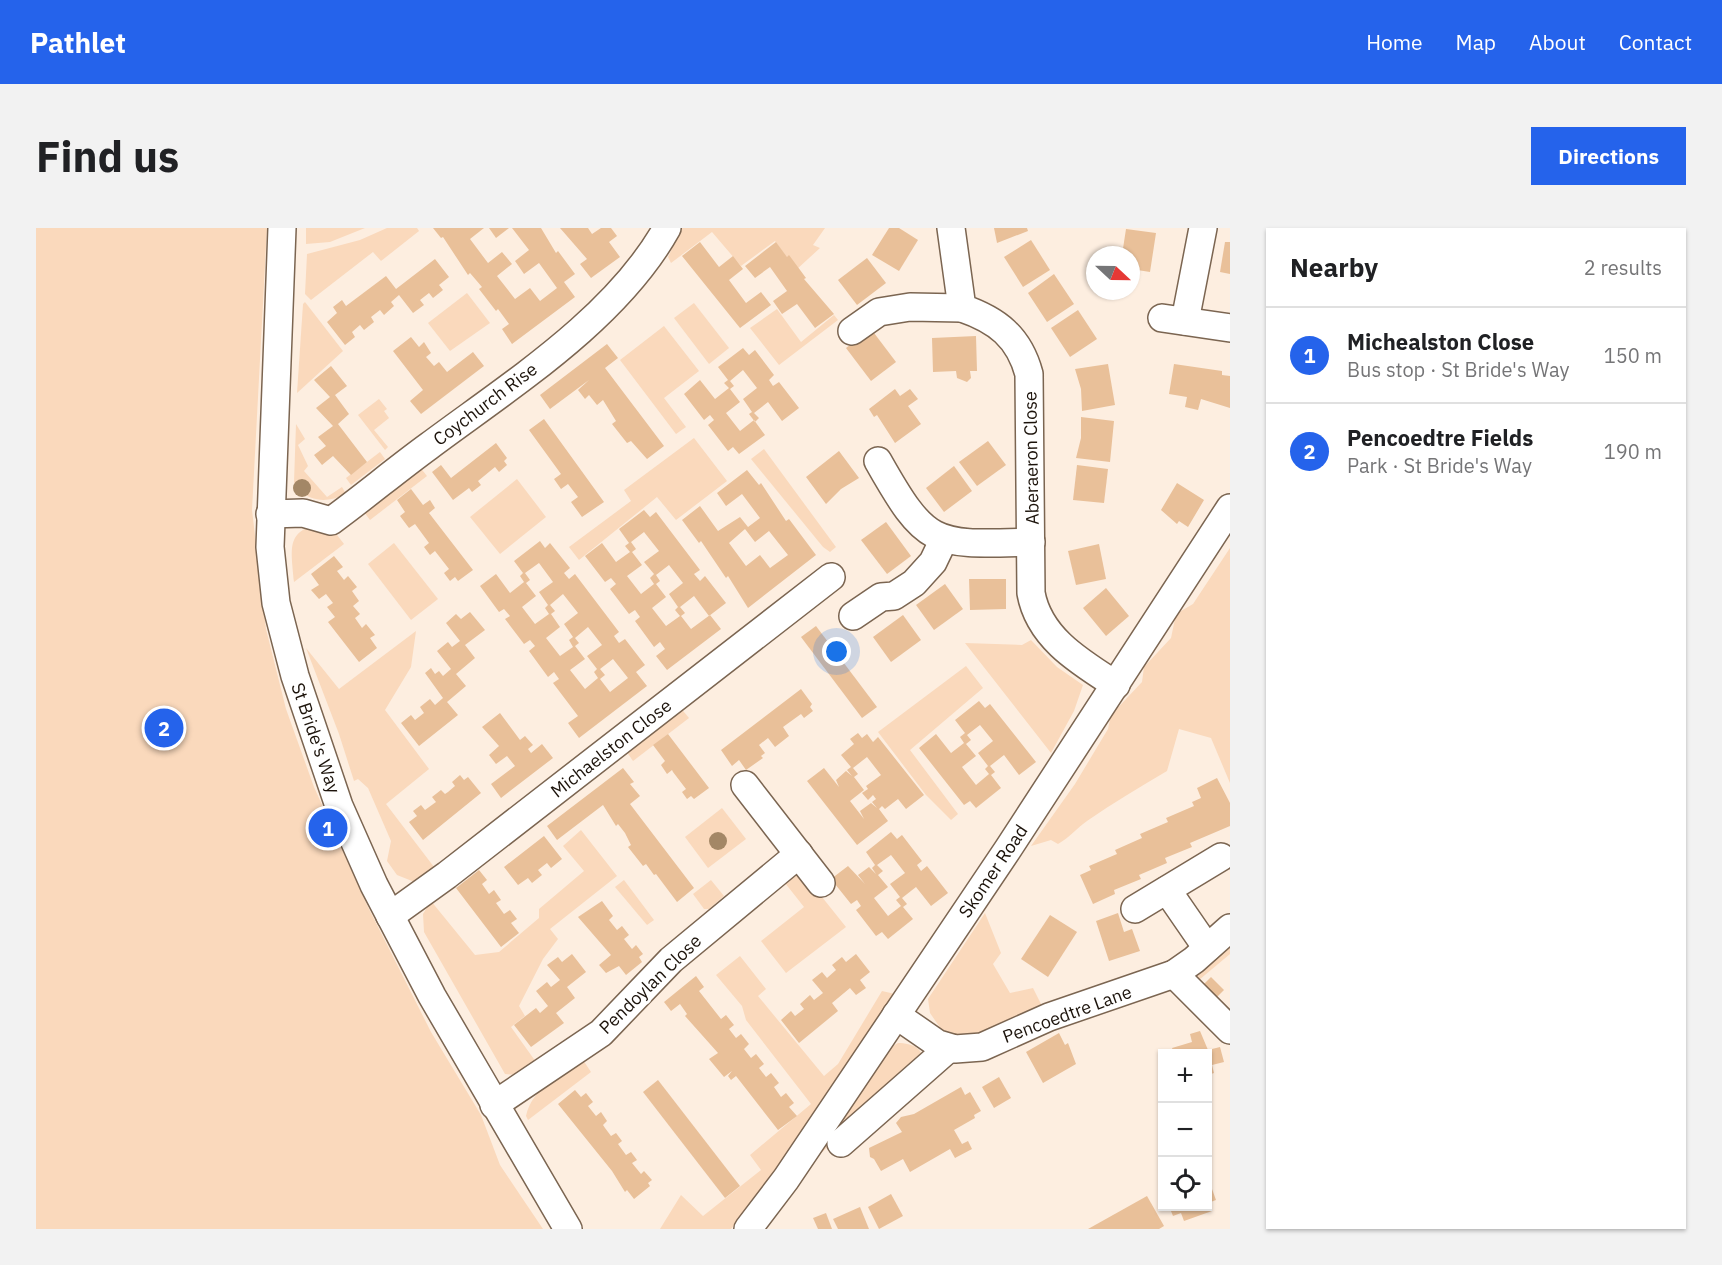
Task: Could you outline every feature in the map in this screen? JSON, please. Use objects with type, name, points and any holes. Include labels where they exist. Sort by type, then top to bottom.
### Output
[{"type":"street","name":"St Bride's Way","points":[[282,228],[270,514],[273,588],[295,676],[339,806],[390,916],[494,1105],[568,1229]]},
{"type":"street","name":"Coychurch Rise","points":[[270,514],[303,513],[331,521],[475,414],[609,304],[651,257],[667,228]]},
{"type":"street","points":[[852,331],[879,312],[910,307],[962,308],[951,228]]},
{"type":"street","points":[[1203,228],[1173,319],[1230,328]]},
{"type":"street","name":"Aberaeron Close","points":[[962,308],[996,322],[1008,332],[1025,358],[1031,393],[1031,594],[1038,619],[1062,646],[1116,685]]},
{"type":"street","points":[[878,461],[914,519],[923,529],[944,539],[962,543],[1031,542]]},
{"type":"street","name":"Skomer Road","points":[[748,1229],[786,1179],[896,1016],[1116,685],[1230,508]]},
{"type":"street","points":[[853,616],[881,597],[894,596],[914,583],[933,562],[944,539]]},
{"type":"street","name":"Michaelston Close","points":[[390,916],[447,875],[831,577]]},
{"type":"street","points":[[745,785],[821,883]]},
{"type":"street","name":"Pendoylan Close","points":[[494,1105],[601,1033],[671,960],[799,854]]},
{"type":"street","points":[[1136,909],[1221,858]]},
{"type":"street","points":[[1167,890],[1207,948]]},
{"type":"street","name":"Pencoedtre Lane","points":[[896,1016],[925,1036],[949,1047],[968,1050],[982,1047],[1049,1017],[1174,974],[1230,928]]},
{"type":"street","points":[[1174,974],[1230,1030]]},
{"type":"street","points":[[841,1143],[949,1047]]},
{"type":"shaded area","points":[[36,228],[267,228],[252,510],[266,629],[286,709],[314,787],[368,907],[431,1032],[481,1115],[500,1165],[543,1229],[36,1229]]},
{"type":"shaded area","points":[[306,228],[365,228],[330,242],[306,244]]},
{"type":"shaded area","points":[[387,228],[417,228],[419,231],[381,261],[373,252],[311,300],[305,294],[307,254],[360,240]]},
{"type":"shaded area","points":[[682,228],[825,228],[813,245],[820,248],[796,270],[775,241],[741,266],[712,232],[671,263],[668,257]]},
{"type":"shaded area","points":[[467,293],[490,323],[450,351],[428,323]]},
{"type":"shaded area","points":[[305,302],[343,351],[297,393],[303,304]]},
{"type":"shaded area","points":[[694,303],[729,348],[709,364],[674,318]]},
{"type":"shaded area","points":[[777,309],[801,342],[834,315],[838,320],[779,365],[750,328]]},
{"type":"shaded area","points":[[664,326],[699,371],[664,398],[686,427],[676,434],[620,360]]},
{"type":"shaded area","points":[[379,399],[387,409],[384,411],[389,418],[374,430],[388,447],[385,450],[358,415]]},
{"type":"shaded area","points":[[296,424],[305,439],[298,445],[308,466],[304,471],[327,497],[342,487],[346,494],[333,499],[321,500],[309,497],[297,490],[294,482]]},
{"type":"shaded area","points":[[694,438],[727,481],[676,520],[657,497],[579,560],[569,547],[631,501],[624,490]]},
{"type":"shaded area","points":[[764,449],[836,547],[830,552],[823,547],[751,459]]},
{"type":"shaded area","points":[[380,452],[385,459],[351,485],[346,478]]},
{"type":"shaded area","points":[[419,466],[427,476],[370,520],[364,512]]},
{"type":"shaded area","points":[[517,479],[546,517],[500,554],[470,517]]},
{"type":"shaded area","points":[[327,522],[344,544],[294,582],[292,549],[297,535],[313,525]]},
{"type":"shaded area","points":[[394,543],[438,599],[411,620],[368,564]]},
{"type":"shaded area","points":[[1230,548],[1230,783],[1211,738],[1179,729],[1167,771],[1097,814],[1058,844],[1051,840],[1031,846],[1075,784],[1108,729],[1111,715],[1142,682],[1144,667],[1171,638],[1176,614],[1193,604]]},
{"type":"shaded area","points":[[416,631],[411,667],[385,710],[429,769],[386,804],[434,867],[417,883],[397,875],[387,861],[391,841],[368,788],[358,779],[354,781],[339,734],[306,648],[339,689]]},
{"type":"shaded area","points":[[1031,640],[1057,667],[1083,685],[1074,711],[1051,753],[965,643],[1022,645]]},
{"type":"shaded area","points":[[966,666],[983,688],[910,750],[958,814],[951,820],[926,795],[878,732]]},
{"type":"shaded area","points":[[679,706],[689,718],[633,761],[624,748]]},
{"type":"shaded area","points":[[722,808],[746,839],[708,868],[685,837]]},
{"type":"shaded area","points":[[581,830],[617,876],[550,929],[558,939],[543,959],[519,1006],[525,1016],[511,1027],[536,1062],[516,1075],[505,1074],[424,932],[423,914],[431,901],[475,955],[499,952],[539,918],[539,909],[584,871],[563,846]]},
{"type":"shaded area","points":[[797,873],[806,877],[846,927],[786,973],[761,941],[804,907],[785,883]]},
{"type":"shaded area","points":[[624,880],[654,920],[647,925],[615,887]]},
{"type":"shaded area","points":[[711,880],[724,896],[709,909],[704,909],[693,894]]},
{"type":"shaded area","points":[[985,913],[1001,953],[993,964],[1010,993],[1033,988],[1046,1014],[1013,1034],[957,1039],[941,1029],[930,1013],[928,999]]},
{"type":"shaded area","points":[[1230,936],[1230,954],[1193,985],[1187,982]]},
{"type":"shaded area","points":[[740,956],[766,989],[758,996],[824,1076],[838,1064],[882,991],[895,994],[771,1180],[731,1229],[660,1229],[681,1195],[703,1216],[761,1170],[750,1155],[811,1104],[746,1020],[742,1006],[716,975]]},
{"type":"shaded area","points":[[898,1043],[908,1044],[920,1051],[921,1066],[820,1154],[888,1049]]},
{"type":"shaded area","points":[[583,1060],[591,1072],[528,1120],[526,1116],[529,1106],[541,1090],[556,1077]]},
{"type":"building","points":[[433,228],[484,228],[470,239],[488,263],[502,252],[512,264],[497,276],[515,299],[530,288],[540,301],[557,288],[539,263],[524,274],[515,261],[529,250],[512,228],[541,228],[556,253],[558,251],[575,274],[564,282],[575,297],[512,344],[502,329],[509,324],[479,289],[482,287],[470,273],[468,275],[443,237],[441,238]]},
{"type":"building","points":[[489,228],[509,228],[496,238]]},
{"type":"building","points":[[560,228],[588,228],[592,234],[601,228],[611,228],[617,236],[609,242],[620,257],[591,278],[580,264],[587,259]]},
{"type":"building","points":[[889,228],[899,228],[918,240],[899,271],[872,255]]},
{"type":"building","points":[[994,228],[1027,228],[1028,231],[997,243]]},
{"type":"building","points":[[1126,229],[1156,233],[1150,272],[1140,270],[1140,246],[1123,246]]},
{"type":"building","points":[[1031,240],[1050,270],[1023,287],[1004,257]]},
{"type":"building","points":[[700,242],[719,267],[733,256],[743,269],[729,280],[746,303],[761,292],[771,305],[740,328],[682,256]]},
{"type":"building","points":[[776,242],[787,257],[789,255],[806,278],[804,279],[834,314],[815,328],[797,304],[782,314],[773,301],[787,291],[770,267],[755,278],[745,266]]},
{"type":"building","points":[[1225,242],[1230,242],[1230,274],[1220,272]]},
{"type":"building","points":[[867,258],[886,283],[857,305],[838,280]]},
{"type":"building","points":[[435,259],[449,277],[439,285],[443,290],[433,298],[429,293],[420,300],[424,305],[413,313],[399,295],[391,302],[394,306],[384,315],[380,310],[371,317],[374,322],[364,330],[360,325],[352,332],[355,337],[345,345],[327,322],[337,313],[333,307],[342,300],[346,306],[386,276],[396,289]]},
{"type":"building","points":[[1054,274],[1074,304],[1047,322],[1028,293]]},
{"type":"building","points":[[1078,310],[1097,339],[1070,357],[1051,328]]},
{"type":"building","points":[[871,329],[896,362],[871,381],[846,348]]},
{"type":"building","points":[[976,336],[977,371],[970,371],[971,378],[967,382],[957,378],[956,371],[933,372],[932,338]]},
{"type":"building","points":[[411,337],[419,347],[424,342],[431,353],[426,357],[434,366],[439,362],[447,372],[473,352],[484,366],[421,414],[410,401],[423,390],[393,351]]},
{"type":"building","points":[[607,344],[618,358],[605,368],[664,446],[647,459],[631,441],[627,443],[612,424],[616,421],[603,400],[597,405],[589,395],[585,399],[578,390],[589,380],[550,409],[540,395]]},
{"type":"building","points":[[743,348],[749,355],[755,350],[774,375],[769,380],[773,386],[779,382],[799,408],[782,421],[768,402],[754,413],[759,418],[755,422],[765,435],[739,454],[733,447],[728,451],[708,425],[714,420],[710,415],[704,420],[684,394],[700,380],[715,399],[729,388],[724,383],[728,380],[718,367]],"holes":[[[743,370],[757,388],[743,399],[752,412],[749,414],[754,420],[740,431],[726,413],[740,402],[730,389],[734,386],[730,381]]]},
{"type":"building","points":[[1108,364],[1115,405],[1082,411],[1081,389],[1075,369]]},
{"type":"building","points":[[1174,364],[1222,371],[1222,375],[1230,376],[1230,408],[1201,399],[1198,410],[1185,407],[1187,397],[1169,394]]},
{"type":"building","points":[[331,366],[347,386],[335,395],[349,414],[338,424],[367,462],[351,475],[333,456],[322,465],[314,455],[326,446],[318,437],[333,426],[316,408],[330,397],[314,380]]},
{"type":"building","points":[[895,389],[900,396],[910,389],[918,399],[908,406],[921,424],[895,443],[877,415],[874,417],[869,409]]},
{"type":"building","points":[[1081,417],[1114,421],[1110,462],[1076,458],[1081,438]]},
{"type":"building","points":[[544,419],[604,502],[582,517],[571,502],[578,497],[568,484],[561,489],[554,479],[561,474],[529,430]]},
{"type":"building","points":[[988,441],[1006,465],[977,486],[959,462]]},
{"type":"building","points":[[496,443],[507,458],[504,461],[507,465],[499,472],[495,467],[478,481],[481,485],[472,492],[469,488],[453,500],[432,472],[441,465],[451,478]]},
{"type":"building","points":[[839,451],[859,478],[841,489],[826,504],[806,477]]},
{"type":"building","points":[[1077,465],[1108,469],[1104,503],[1073,500]]},
{"type":"building","points":[[954,466],[972,491],[944,512],[926,488]]},
{"type":"building","points":[[747,470],[759,485],[761,483],[786,521],[789,519],[816,555],[748,608],[728,576],[726,578],[701,541],[699,543],[682,520],[700,506],[718,531],[740,517],[748,527],[760,518],[742,494],[726,506],[717,493]],"holes":[[[745,529],[755,542],[769,531],[788,555],[770,568],[760,555],[746,566],[729,543]]]},
{"type":"building","points":[[1177,483],[1204,500],[1188,527],[1179,521],[1177,524],[1161,510]]},
{"type":"building","points":[[411,489],[423,505],[430,500],[435,508],[429,513],[473,570],[458,581],[455,577],[450,581],[444,573],[449,569],[435,551],[430,555],[424,547],[429,543],[415,524],[409,528],[400,516],[405,512],[397,500]]},
{"type":"building","points":[[644,510],[650,517],[656,512],[700,570],[694,574],[700,581],[705,576],[726,603],[710,615],[721,629],[667,670],[656,656],[665,649],[660,642],[654,647],[635,621],[640,617],[635,610],[629,614],[610,589],[616,584],[611,578],[605,582],[585,556],[602,543],[616,562],[630,552],[625,546],[629,543],[619,529]],"holes":[[[644,532],[659,551],[644,562],[654,574],[650,578],[654,584],[641,594],[627,576],[642,565],[632,552],[636,549],[631,542]],[[669,565],[683,583],[669,594],[678,607],[675,610],[680,616],[666,626],[652,608],[666,597],[656,584],[660,581],[656,575]],[[694,596],[709,616],[691,629],[681,616],[685,613],[680,607]]]},
{"type":"building","points":[[886,522],[911,556],[887,574],[861,540]]},
{"type":"building","points":[[540,541],[545,548],[550,543],[570,568],[564,573],[569,579],[575,574],[619,632],[614,636],[619,643],[625,639],[645,665],[636,672],[647,686],[579,738],[568,723],[578,716],[553,683],[559,679],[554,672],[548,677],[529,651],[535,646],[530,640],[524,644],[505,619],[510,616],[504,609],[499,612],[480,586],[496,574],[510,593],[524,582],[520,576],[523,573],[514,561]],"holes":[[[539,563],[553,582],[539,592],[548,605],[545,608],[549,614],[535,624],[522,607],[536,596],[526,583],[530,580],[525,573]],[[563,594],[578,613],[564,624],[573,637],[569,640],[573,647],[560,656],[546,638],[560,627],[551,614],[555,611],[550,605]],[[588,627],[602,645],[587,656],[597,669],[594,672],[598,678],[585,689],[570,670],[585,659],[575,646],[579,643],[575,638]],[[613,659],[628,678],[610,692],[600,679],[605,675],[600,669]]]},
{"type":"building","points":[[1099,544],[1106,579],[1076,585],[1068,551]]},
{"type":"building","points":[[334,556],[343,567],[337,571],[344,580],[348,576],[357,587],[352,591],[359,601],[353,606],[360,614],[355,618],[362,628],[366,624],[375,635],[370,638],[377,648],[359,662],[328,622],[335,617],[327,607],[333,603],[326,594],[319,599],[311,590],[319,585],[311,574]]},
{"type":"building","points":[[969,579],[1006,579],[1006,609],[970,610]]},
{"type":"building","points":[[945,584],[963,609],[934,630],[916,605]]},
{"type":"building","points":[[1106,588],[1129,616],[1106,636],[1083,608]]},
{"type":"building","points":[[470,612],[485,630],[465,645],[475,658],[456,674],[466,686],[447,702],[458,715],[419,746],[401,723],[411,715],[415,720],[424,713],[420,707],[430,699],[435,705],[443,698],[425,673],[431,668],[435,674],[439,671],[443,676],[451,669],[437,651],[448,642],[452,647],[460,641],[446,623],[456,614],[461,619]]},
{"type":"building","points":[[903,615],[921,640],[891,662],[873,637]]},
{"type":"building","points":[[816,626],[877,707],[862,718],[801,637]]},
{"type":"building","points":[[801,689],[812,704],[810,707],[813,711],[804,718],[801,714],[783,727],[789,736],[775,747],[768,738],[759,745],[765,753],[761,756],[763,758],[746,770],[739,760],[732,766],[721,750]]},
{"type":"building","points":[[979,701],[985,708],[990,704],[1036,762],[1019,775],[1004,755],[990,766],[995,772],[991,775],[1001,788],[976,808],[970,801],[964,805],[919,748],[936,734],[951,753],[964,743],[960,737],[965,733],[955,720]],"holes":[[[980,725],[993,741],[978,753],[988,766],[985,769],[989,774],[976,785],[962,767],[976,756],[966,744],[971,740],[967,735]]]},
{"type":"building","points":[[500,713],[520,740],[525,736],[533,745],[528,749],[531,753],[542,744],[553,758],[501,798],[491,784],[515,766],[507,756],[496,764],[489,755],[499,746],[482,727]]},
{"type":"building","points":[[858,733],[862,738],[867,734],[873,742],[878,737],[924,795],[906,809],[898,799],[885,809],[882,806],[879,809],[888,821],[857,845],[807,781],[824,768],[839,787],[836,780],[846,771],[852,776],[847,770],[851,767],[841,755],[854,744],[850,739]],"holes":[[[867,757],[881,775],[866,786],[868,789],[862,793],[868,800],[873,795],[876,799],[872,802],[877,808],[871,803],[860,811],[864,819],[850,801],[864,790],[854,777],[858,774],[853,768]]]},
{"type":"building","points":[[668,734],[709,788],[694,799],[691,796],[687,799],[682,792],[686,789],[672,770],[667,774],[661,765],[665,761],[653,745]]},
{"type":"building","points":[[623,768],[634,782],[630,784],[640,796],[630,804],[694,888],[677,902],[656,874],[654,875],[646,864],[643,866],[628,847],[631,845],[625,833],[618,824],[616,826],[603,805],[557,840],[547,826]]},
{"type":"building","points":[[460,775],[464,780],[468,777],[481,793],[423,840],[409,822],[417,816],[413,811],[421,805],[425,810],[436,802],[432,797],[441,790],[445,794],[448,792],[455,786],[452,782]]},
{"type":"building","points":[[1217,778],[1230,803],[1230,826],[1190,843],[1192,847],[1165,858],[1167,863],[1139,875],[1141,879],[1114,890],[1115,894],[1093,904],[1080,875],[1091,870],[1089,866],[1117,854],[1115,850],[1142,838],[1140,834],[1168,822],[1166,818],[1194,806],[1192,802],[1201,798],[1197,788]]},
{"type":"building","points":[[891,832],[897,839],[902,835],[922,861],[917,865],[921,871],[927,866],[948,893],[931,906],[916,887],[902,898],[907,904],[903,907],[913,919],[888,939],[882,932],[876,936],[856,910],[861,906],[857,900],[851,904],[831,879],[848,866],[865,884],[858,875],[869,867],[876,874],[872,868],[875,865],[866,852]],"holes":[[[891,855],[905,873],[890,884],[900,897],[896,900],[901,906],[888,916],[874,898],[888,887],[878,875],[883,871],[877,865]]]},
{"type":"building","points":[[544,836],[562,859],[551,868],[547,863],[538,870],[542,875],[532,883],[528,878],[518,885],[504,867]]},
{"type":"building","points":[[479,870],[487,880],[482,884],[489,894],[494,890],[501,900],[496,903],[504,914],[510,910],[517,919],[511,923],[519,933],[501,947],[456,888]]},
{"type":"building","points":[[602,901],[613,916],[609,920],[617,930],[622,926],[629,935],[624,939],[632,949],[636,945],[643,954],[639,957],[642,962],[626,975],[619,966],[606,973],[599,965],[611,955],[578,917]]},
{"type":"building","points":[[1118,913],[1124,932],[1132,929],[1140,951],[1109,961],[1096,921]]},
{"type":"building","points":[[1050,915],[1077,932],[1048,977],[1021,959]]},
{"type":"building","points":[[572,954],[586,972],[567,987],[575,998],[556,1013],[564,1023],[531,1047],[514,1025],[536,1008],[540,1013],[548,1006],[536,991],[547,982],[551,987],[560,980],[547,965],[558,957],[562,962]]},
{"type":"building","points":[[856,954],[870,972],[860,980],[866,988],[856,995],[850,988],[832,1003],[838,1011],[799,1043],[781,1020],[791,1011],[795,1016],[804,1009],[800,1004],[810,995],[814,1000],[823,993],[812,980],[822,972],[827,978],[836,970],[832,965],[842,957],[846,962]]},
{"type":"building","points":[[696,976],[704,987],[699,991],[721,1019],[726,1015],[734,1025],[729,1029],[736,1038],[741,1034],[749,1044],[744,1049],[751,1058],[756,1054],[764,1064],[759,1068],[766,1077],[771,1073],[779,1083],[774,1087],[781,1097],[786,1093],[794,1103],[789,1107],[797,1116],[778,1130],[736,1076],[731,1080],[728,1076],[732,1071],[724,1077],[709,1059],[718,1053],[685,1016],[687,1014],[680,1004],[671,1011],[664,1002]]},
{"type":"building","points":[[1211,977],[1224,990],[1211,1003],[1198,990]]},
{"type":"building","points":[[1200,1031],[1208,1049],[1172,1049],[1192,1042],[1190,1034]]},
{"type":"building","points":[[1059,1033],[1065,1045],[1068,1043],[1076,1064],[1043,1083],[1026,1052]]},
{"type":"building","points":[[1220,1047],[1224,1062],[1212,1065],[1212,1049]]},
{"type":"building","points":[[999,1077],[1011,1098],[994,1108],[982,1087]]},
{"type":"building","points":[[658,1080],[740,1186],[725,1198],[643,1092]]},
{"type":"building","points":[[961,1087],[965,1095],[970,1092],[981,1111],[974,1115],[975,1118],[954,1130],[962,1144],[968,1141],[972,1149],[955,1158],[950,1149],[910,1172],[903,1159],[881,1171],[874,1159],[870,1157],[869,1148],[902,1132],[896,1123],[901,1117],[914,1114]]},
{"type":"building","points":[[575,1090],[581,1097],[586,1093],[593,1102],[588,1106],[596,1116],[601,1112],[607,1121],[603,1125],[611,1136],[616,1133],[622,1141],[618,1144],[626,1155],[631,1152],[637,1160],[632,1163],[641,1174],[644,1171],[652,1180],[648,1183],[650,1186],[634,1199],[627,1190],[625,1192],[612,1171],[558,1104]]},
{"type":"building","points":[[1212,1189],[1216,1200],[1212,1202]]},
{"type":"building","points":[[891,1194],[903,1216],[879,1229],[868,1207]]},
{"type":"building","points":[[1147,1196],[1164,1226],[1159,1229],[1088,1229]]},
{"type":"building","points":[[860,1207],[869,1229],[838,1229],[833,1219]]},
{"type":"building","points":[[1171,1211],[1212,1211],[1184,1221],[1181,1213],[1173,1216]]},
{"type":"building","points":[[826,1213],[832,1229],[818,1229],[813,1218]]},
{"type":"place","name":"Pencoedtre Fields","points":[[164,728]]},
{"type":"place","name":"Michealston Close","points":[[328,828]]}]
